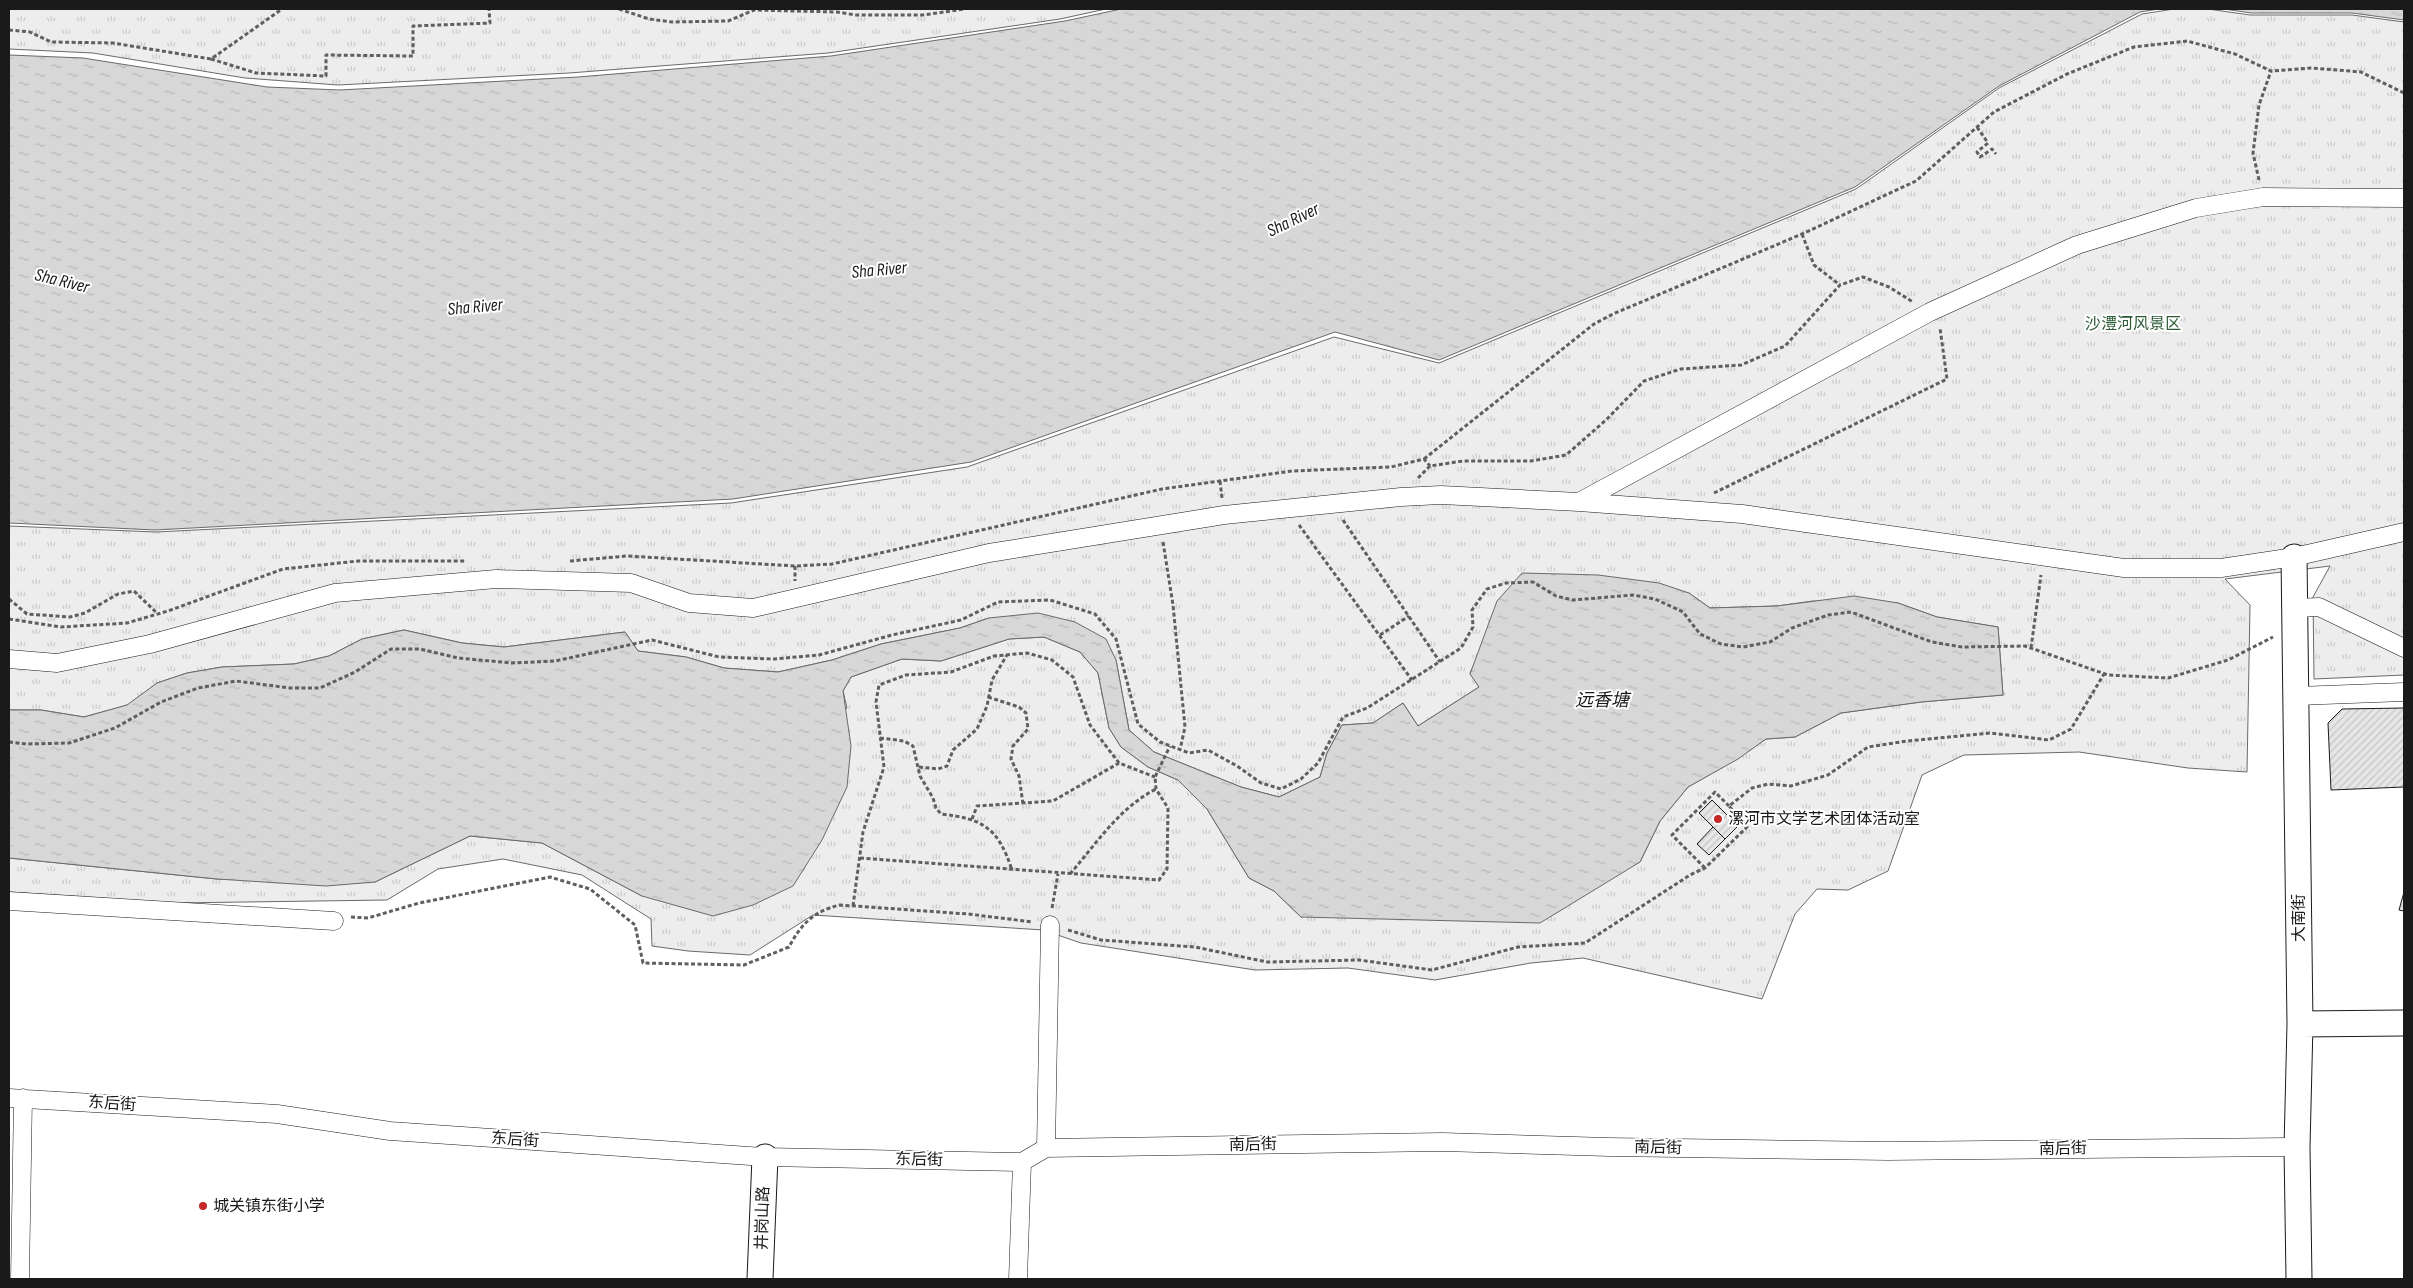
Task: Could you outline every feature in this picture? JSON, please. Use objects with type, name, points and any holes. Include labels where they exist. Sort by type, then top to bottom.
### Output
[{"type":"street","points":[[1579,502],[1930,312],[2076,245],[2196,208],[2263,197],[2404,198]]},
{"type":"street","points":[[9,659],[57,663],[150,644],[335,593],[496,579],[631,583],[689,603],[753,608],[989,553],[1224,515],[1441,495],[1579,502],[1742,514],[2124,568],[2221,568],[2294,557],[2404,532]]},
{"type":"street","name":"大南街","points":[[2294,557],[2300,1024],[2297,1147],[2299,1279]]},
{"type":"street","points":[[2295,617],[2319,607],[2404,648]]},
{"type":"street","points":[[2297,696],[2404,692]]},
{"type":"street","points":[[9,901],[334,921]]},
{"type":"street","points":[[1046,1148],[1050,926]]},
{"type":"street","points":[[2300,1024],[2404,1023]]},
{"type":"street","points":[[16,1098],[20,1279]]},
{"type":"street","name":"东后街","points":[[16,1098],[277,1114],[390,1131],[765,1157],[1022,1162]]},
{"type":"street","name":"南后街","points":[[1022,1162],[1046,1148],[1443,1142],[1609,1147],[1888,1151],[2297,1147]]},
{"type":"street","name":"井岗山路","points":[[760,1279],[765,1157]]},
{"type":"street","points":[[1018,1279],[1022,1162]]},
{"type":"path","points":[[211,59],[282,9]]},
{"type":"path","points":[[9,30],[30,32],[52,42],[113,43],[211,59],[256,73],[326,76],[326,55],[414,56],[413,26],[490,23],[489,9]]},
{"type":"path","points":[[619,9],[628,10],[649,19],[672,22],[728,21],[758,9]]},
{"type":"path","points":[[754,10],[837,12],[856,15],[923,15],[965,9]]},
{"type":"path","points":[[560,561],[627,556],[713,563],[795,566],[832,564],[1162,489],[1292,471],[1391,467],[1424,459],[1594,324],[1613,314],[1802,234],[1916,181],[1994,112],[2067,74],[2134,47],[2187,41],[2235,54],[2271,71],[2312,68],[2361,72],[2404,93]]},
{"type":"path","points":[[2263,197],[2253,153],[2259,106],[2271,71]]},
{"type":"path","points":[[1977,127],[1988,143],[1976,152],[1980,157],[1992,149],[1996,154]]},
{"type":"path","points":[[1802,234],[1814,265],[1840,285]]},
{"type":"path","points":[[1424,459],[1430,466]]},
{"type":"path","points":[[1333,504],[1440,662]]},
{"type":"path","points":[[1287,509],[1412,680]]},
{"type":"path","points":[[1160,526],[1173,605],[1185,727],[1180,750]]},
{"type":"path","points":[[2031,648],[2039,603],[2043,557]]},
{"type":"path","points":[[9,619],[61,627],[127,623],[158,614],[283,568],[358,561],[467,561]]},
{"type":"path","points":[[9,742],[26,744],[69,743],[115,728],[160,702],[198,688],[236,681],[290,688],[320,688],[355,672],[391,649],[420,649],[458,658],[512,663],[556,661],[652,640],[719,657],[774,659],[819,655],[892,635],[961,620],[998,602],[1050,600],[1095,614],[1116,639],[1138,724],[1160,742],[1188,752],[1208,750],[1237,766],[1261,783],[1281,789],[1302,779],[1318,763],[1343,717],[1367,708],[1462,648],[1473,627],[1472,610],[1487,589],[1506,583],[1533,582],[1556,596],[1573,600],[1633,595],[1654,599],[1683,612],[1700,634],[1721,644],[1743,647],[1770,642],[1792,628],[1828,615],[1851,612],[1932,642],[1962,646],[2025,646],[2104,674],[2168,678],[2228,660],[2295,617]]},
{"type":"path","points":[[9,599],[27,614],[70,617],[85,614],[118,594],[134,591],[158,614]]},
{"type":"path","points":[[1380,635],[1409,616]]},
{"type":"path","points":[[854,906],[863,832],[884,767],[876,702],[878,684],[906,674],[951,672],[994,656],[1027,653],[1052,660],[1074,676],[1090,725],[1119,763],[1155,776]]},
{"type":"path","points":[[919,768],[938,769],[947,766],[954,750],[977,729],[987,706],[992,680],[1007,655]]},
{"type":"path","points":[[1729,806],[1752,788],[1768,784],[1791,786],[1828,775],[1868,747],[1907,741],[1990,733],[2049,740],[2071,729],[2104,674]]},
{"type":"path","points":[[988,697],[1019,707],[1026,713],[1028,729],[1013,746],[1011,759],[1019,776],[1023,804]]},
{"type":"path","points":[[880,738],[904,741],[914,746],[920,776],[933,798],[936,808],[941,814],[972,819],[985,825],[1005,850],[1012,870]]},
{"type":"path","points":[[860,858],[1158,880],[1168,870],[1168,808],[1156,789],[1155,776],[1170,746]]},
{"type":"path","points":[[972,819],[977,806],[1053,801],[1119,763]]},
{"type":"path","points":[[1069,874],[1116,819],[1142,796],[1156,789]]},
{"type":"path","points":[[334,921],[344,916],[368,918],[419,903],[550,877],[590,889],[635,925],[643,963],[744,965],[789,947],[798,929],[824,909],[840,905],[1004,917],[1050,926],[1102,940],[1195,947],[1267,962],[1359,960],[1432,970],[1518,947],[1585,943],[1690,875],[1705,868],[1747,827],[1715,792],[1672,835],[1705,868]]},
{"type":"path","points":[[1050,926],[1058,874]]},
{"type":"green space","points":[[9,9],[1106,9],[1060,19],[828,53],[569,73],[338,85],[245,78],[93,53],[9,49]]},
{"type":"green space","name":"沙澧河风景区","points":[[2174,9],[2208,9],[2250,15],[2352,15],[2404,22],[2404,675],[2314,679],[2313,597],[2330,566],[2225,579],[2250,605],[2247,772],[2188,768],[2079,752],[1964,755],[1922,775],[1888,871],[1848,890],[1817,889],[1795,914],[1762,999],[1583,958],[1531,963],[1435,980],[1348,968],[1255,970],[1081,943],[1043,930],[813,915],[750,955],[688,951],[652,946],[651,919],[582,875],[503,859],[438,869],[387,900],[175,903],[9,892],[9,858],[217,879],[375,882],[470,836],[542,843],[642,896],[847,708],[843,691],[851,677],[902,659],[941,661],[1009,639],[1044,637],[1080,652],[1098,673],[1109,728],[1121,747],[1148,767],[1178,780],[1207,809],[1249,878],[1274,891],[1301,917],[1640,862],[1660,821],[1688,787],[1737,759],[1766,739],[1795,737],[1841,713],[1921,702],[2003,695],[1998,627],[1937,617],[1898,603],[1813,601],[1777,606],[1710,608],[1689,593],[1481,649],[1470,673],[1479,687],[1418,726],[1403,703],[1373,723],[1342,725],[1327,753],[1320,777],[1279,797],[1241,787],[1154,752],[1129,730],[1116,660],[989,618],[960,628],[881,644],[832,660],[778,672],[724,668],[686,657],[638,651],[625,632],[504,647],[462,643],[404,630],[362,639],[329,656],[294,664],[222,667],[187,673],[157,683],[128,705],[84,717],[41,710],[9,710],[9,526],[156,532],[731,503],[967,467],[1334,337],[1439,363],[1856,189],[1999,88],[2142,14]]},
{"type":"water","name":"Sha River","points":[[1121,9],[2159,9],[2140,12],[1999,86],[1855,187],[1439,360],[1335,332],[971,462],[733,499],[155,530],[9,523],[9,55],[83,58],[267,87],[340,90],[578,77],[831,56],[1065,21]]},
{"type":"water","points":[[2224,9],[2404,9],[2404,20],[2352,13],[2251,13]]},
{"type":"water","name":"远香塘","points":[[1522,573],[1598,575],[1659,583],[1689,593],[1710,608],[1777,606],[1854,596],[1898,603],[1937,617],[1998,627],[2003,695],[1921,702],[1841,713],[1795,737],[1766,739],[1738,759],[1688,787],[1660,821],[1640,862],[1540,923],[1301,917],[1274,891],[1249,878],[1207,809],[1178,780],[1148,767],[1121,747],[1109,728],[1098,673],[1080,652],[1044,637],[1009,639],[941,661],[902,659],[851,677],[843,691],[851,746],[847,787],[822,840],[793,886],[753,905],[713,916],[642,896],[542,843],[470,836],[375,882],[326,886],[217,879],[9,858],[9,710],[41,710],[84,717],[127,705],[157,683],[187,673],[222,667],[294,664],[329,656],[362,639],[404,630],[462,643],[504,647],[625,632],[638,651],[686,657],[724,668],[778,672],[832,660],[881,644],[960,628],[989,618],[1038,613],[1075,622],[1106,639],[1116,660],[1129,730],[1154,752],[1241,787],[1279,797],[1320,777],[1327,753],[1342,725],[1373,723],[1403,703],[1418,726],[1479,687],[1470,674],[1497,601]]},
{"type":"building","points":[[2404,708],[2404,787],[2331,790],[2328,723],[2342,709]]},
{"type":"building","name":"漯河市文学艺术团体活动室","points":[[1712,800],[1738,826],[1725,839],[1699,813]]},
{"type":"building","points":[[1713,827],[1725,839],[1709,855],[1697,844]]},
{"type":"building","points":[[2404,892],[2404,911],[2399,910]]},
{"type":"place","name":"漯河市文学艺术团体活动室","points":[[1718,819]]},
{"type":"place","name":"城关镇东街小学","points":[[203,1206]]}]
